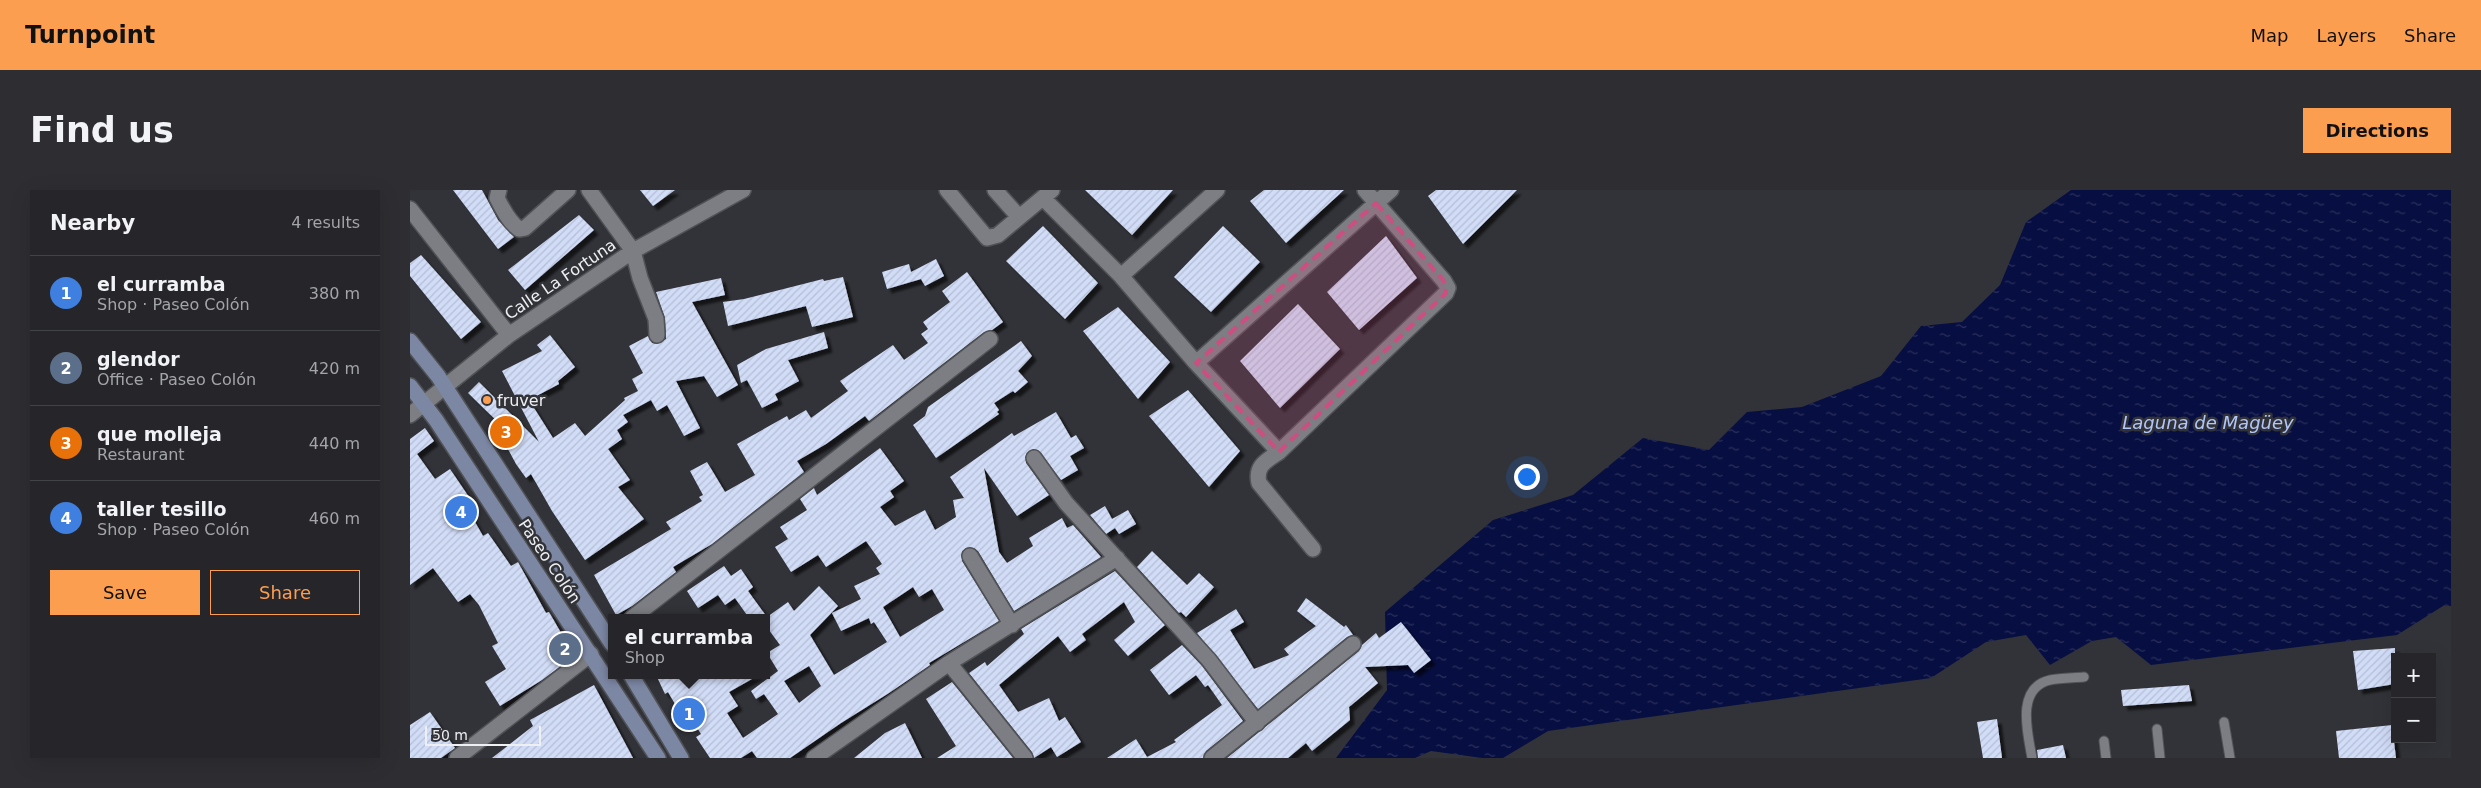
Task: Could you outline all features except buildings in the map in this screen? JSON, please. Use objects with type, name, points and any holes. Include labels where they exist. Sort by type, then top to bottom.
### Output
[{"type":"main road","name":"Paseo Colón","points":[[410,341],[445,386],[608,635]]},
{"type":"main road","name":"Paseo Colón","points":[[410,386],[424,404],[591,654],[658,758]]},
{"type":"main road","points":[[632,679],[681,758]]},
{"type":"street","points":[[499,190],[497,198],[500,204],[514,225],[519,229],[525,228],[568,190]]},
{"type":"street","points":[[589,190],[633,251],[640,278],[656,319],[658,334]]},
{"type":"street","name":"Calle La Fortuna","points":[[410,416],[509,335],[633,251],[725,194],[742,190]]},
{"type":"street","points":[[947,190],[987,238],[998,235],[1048,194],[1122,276],[1196,363],[1279,452]]},
{"type":"street","points":[[995,190],[1019,217]]},
{"type":"street","points":[[1122,276],[1217,190]]},
{"type":"street","points":[[1313,549],[1259,483],[1257,474],[1260,466],[1279,452],[1446,294],[1448,288],[1444,280],[1365,190]]},
{"type":"street","points":[[1196,363],[1391,190]]},
{"type":"street","points":[[410,209],[509,335]]},
{"type":"street","points":[[637,614],[990,339]]},
{"type":"street","points":[[1034,458],[1066,504],[1209,660],[1257,723]]},
{"type":"street","points":[[970,556],[1012,625]]},
{"type":"street","points":[[814,758],[949,663],[1117,558]]},
{"type":"street","points":[[1212,758],[1353,644]]},
{"type":"street","points":[[458,758],[591,654]]},
{"type":"street","points":[[949,663],[1025,758]]},
{"type":"lane","points":[[2032,758],[2025,714],[2027,703],[2032,694],[2048,680],[2084,677]]},
{"type":"lane","points":[[2224,722],[2230,758]]},
{"type":"lane","points":[[2158,729],[2160,758]]},
{"type":"lane","points":[[2104,741],[2106,758]]},
{"type":"highlighted area","points":[[1376,203],[1444,281],[1446,293],[1279,452],[1196,363]]},
{"type":"water","name":"Laguna de Magüey","points":[[2071,190],[2451,190],[2451,606],[2443,606],[2397,635],[2151,665],[2116,637],[2092,641],[2050,665],[2026,635],[1986,642],[1931,678],[1548,731],[1503,758],[1482,758],[1431,751],[1415,758],[1336,758],[1387,690],[1385,612],[1493,520],[1573,495],[1643,438],[1709,450],[1747,412],[1802,407],[1881,376],[1921,326],[1962,322],[2000,285],[2026,222]]},
{"type":"place","name":"fruver","points":[[487,400]]},
{"type":"place","name":"que molleja","points":[[506,432]]},
{"type":"place","name":"taller tesillo","points":[[461,512]]},
{"type":"place","name":"glendor","points":[[565,649]]},
{"type":"place","name":"el curramba","points":[[689,714]]}]
